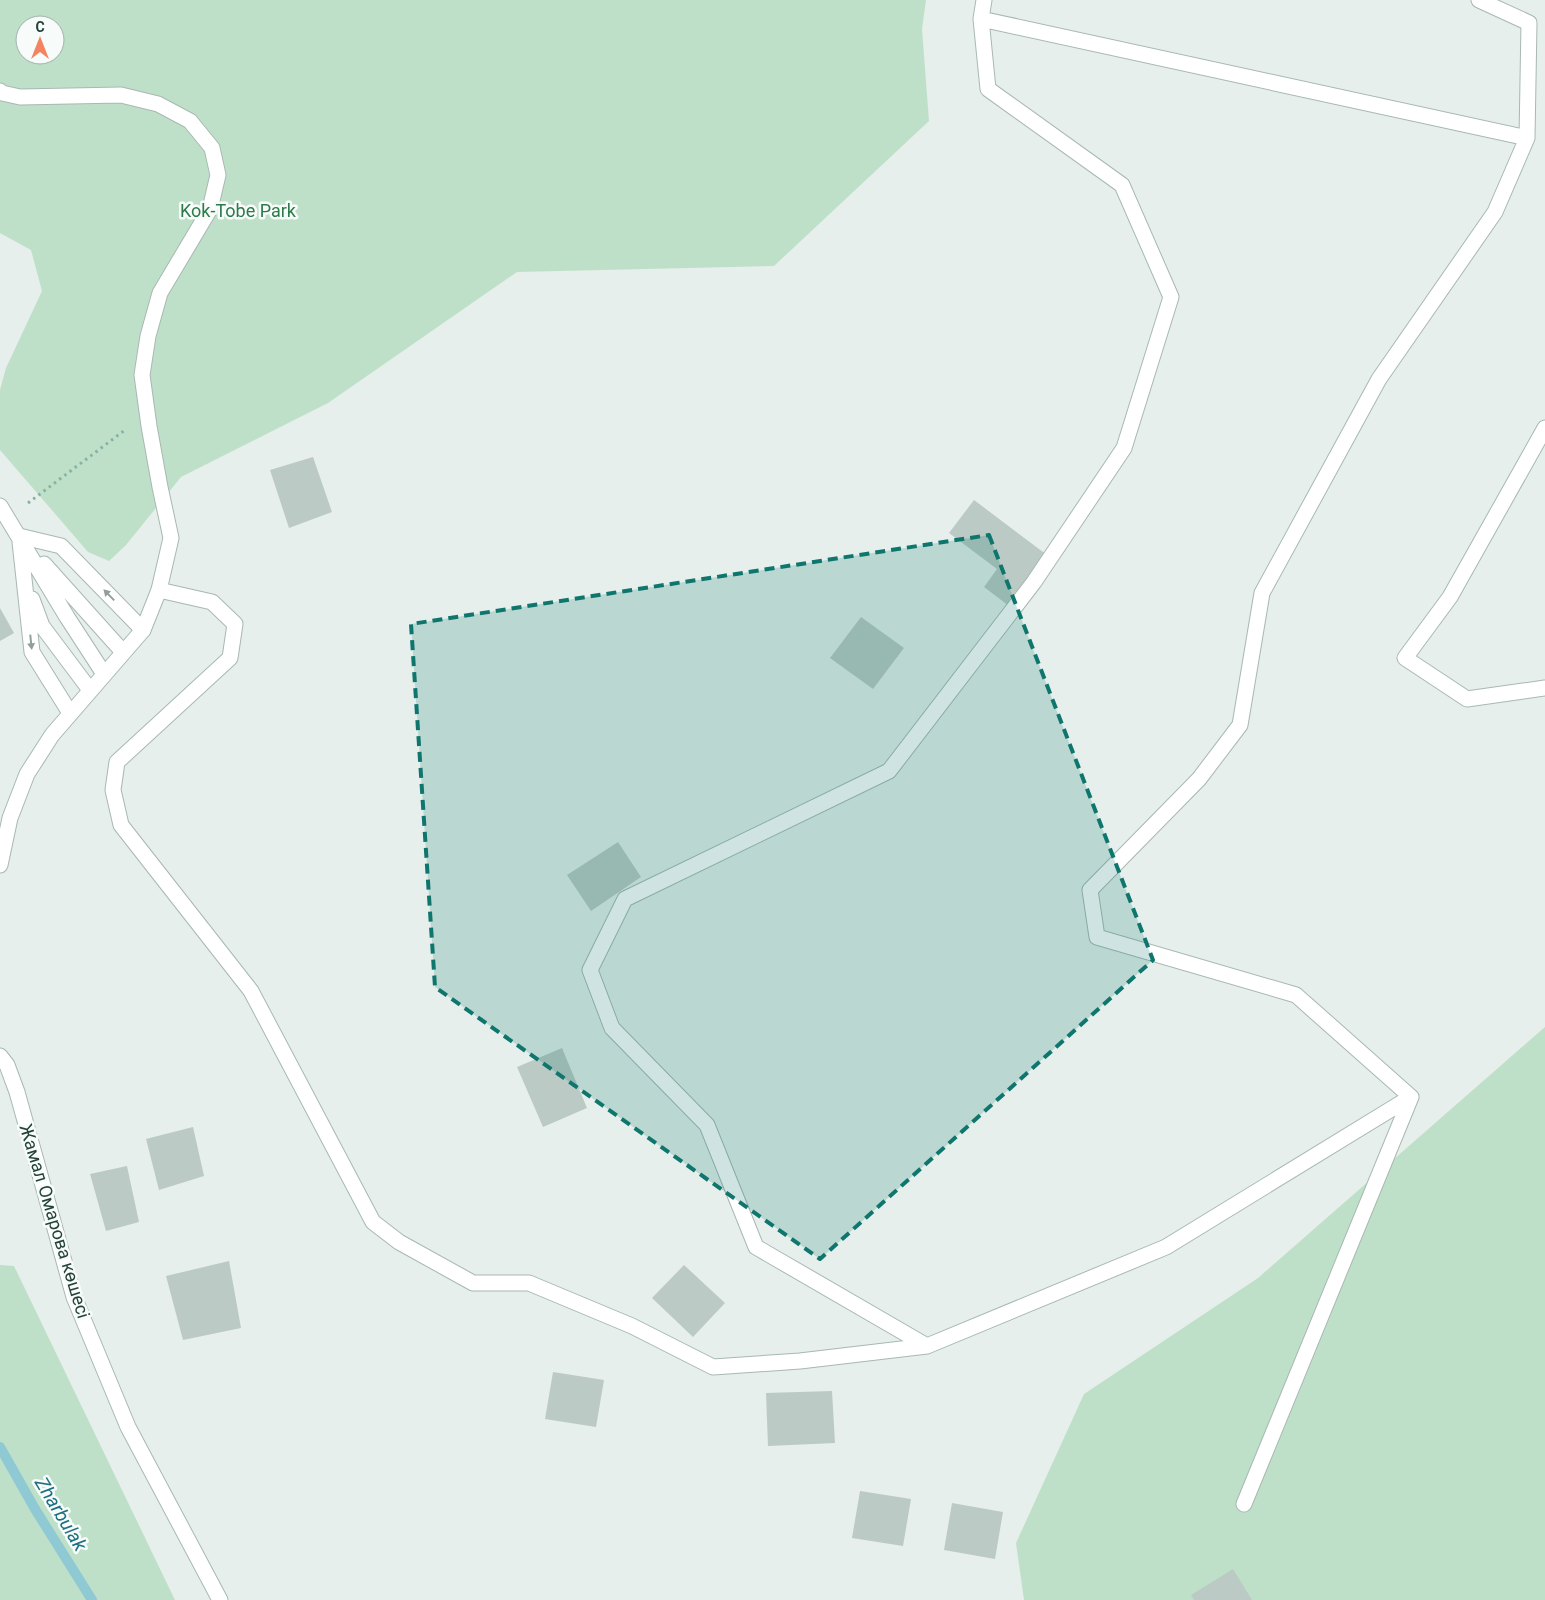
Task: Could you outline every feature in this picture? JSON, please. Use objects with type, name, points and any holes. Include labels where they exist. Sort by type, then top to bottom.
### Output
[{"type":"street","points":[[927,1346],[756,1247],[707,1125],[612,1028],[590,970],[625,899],[889,771],[1034,582],[1124,448],[1171,297],[1122,185],[988,89],[981,19],[984,0]]},
{"type":"street","points":[[1411,1097],[1296,995],[1097,937],[1090,890],[1199,779],[1240,725],[1262,593],[1379,379],[1495,212],[1527,138],[1529,23],[1479,0]]},
{"type":"street","points":[[981,19],[1527,138]]},
{"type":"street","points":[[0,90],[2,93],[20,97],[121,95],[158,104],[190,121],[212,148],[218,175],[210,209],[160,293],[148,336],[142,374],[152,443],[171,538],[159,590],[143,630],[52,734],[27,774],[10,818],[0,865]]},
{"type":"street","points":[[1545,428],[1450,597],[1406,658],[1468,699],[1545,688]]},
{"type":"street","points":[[0,506],[104,674]]},
{"type":"street","points":[[19,536],[61,546],[143,630]]},
{"type":"street","points":[[19,536],[32,652],[70,713]]},
{"type":"street","points":[[19,536],[123,652]]},
{"type":"street","points":[[24,576],[42,626],[90,690]]},
{"type":"street","points":[[159,590],[212,602],[235,624],[230,658],[117,762],[113,790],[121,825],[251,991],[373,1222],[399,1242],[472,1283],[529,1283],[632,1326],[713,1368],[800,1361],[927,1346],[1166,1247],[1411,1097]]},
{"type":"street","name":"Жамал Омарова көшесі","points":[[0,1056],[7,1065],[17,1092],[78,1306],[128,1427],[220,1600]]},
{"type":"street","points":[[1244,1504],[1411,1097]]},
{"type":"path","points":[[28,503],[128,427]]},
{"type":"highlighted area","points":[[989,535],[1153,960],[820,1259],[435,987],[411,624]]},
{"type":"green space","name":"Kok-Tobe Park","points":[[0,0],[926,0],[922,29],[929,121],[774,266],[517,272],[328,403],[181,477],[126,545],[109,561],[88,552],[0,450],[0,390],[6,368],[42,291],[31,250],[0,233]]},
{"type":"green space","points":[[1545,1027],[1545,1600],[1024,1600],[1016,1543],[1084,1394],[1258,1278]]},
{"type":"green space","points":[[0,1265],[14,1266],[175,1600],[0,1600]]},
{"type":"building","points":[[313,457],[332,512],[289,528],[270,470]]},
{"type":"building","points":[[974,500],[1047,555],[1009,606],[984,587],[997,569],[949,533]]},
{"type":"building","points":[[0,608],[14,633],[0,641]]},
{"type":"building","points":[[861,617],[904,648],[873,689],[830,658]]},
{"type":"building","points":[[618,842],[641,877],[591,911],[567,875]]},
{"type":"building","points":[[562,1048],[587,1108],[543,1127],[517,1067]]},
{"type":"building","points":[[193,1127],[204,1176],[159,1190],[146,1139]]},
{"type":"building","points":[[127,1166],[139,1222],[106,1231],[90,1174]]},
{"type":"building","points":[[229,1261],[241,1328],[183,1340],[166,1276]]},
{"type":"building","points":[[684,1265],[725,1303],[693,1337],[652,1298]]},
{"type":"building","points":[[553,1372],[604,1380],[596,1427],[545,1419]]},
{"type":"building","points":[[832,1391],[835,1443],[768,1446],[766,1393]]},
{"type":"building","points":[[860,1491],[911,1499],[903,1546],[852,1538]]},
{"type":"building","points":[[952,1503],[1003,1512],[995,1559],[944,1550]]},
{"type":"building","points":[[1233,1569],[1252,1600],[1194,1600],[1191,1595]]},
{"type":"waterway","name":"Zharbulak","points":[[0,1447],[35,1509],[92,1600]]}]
